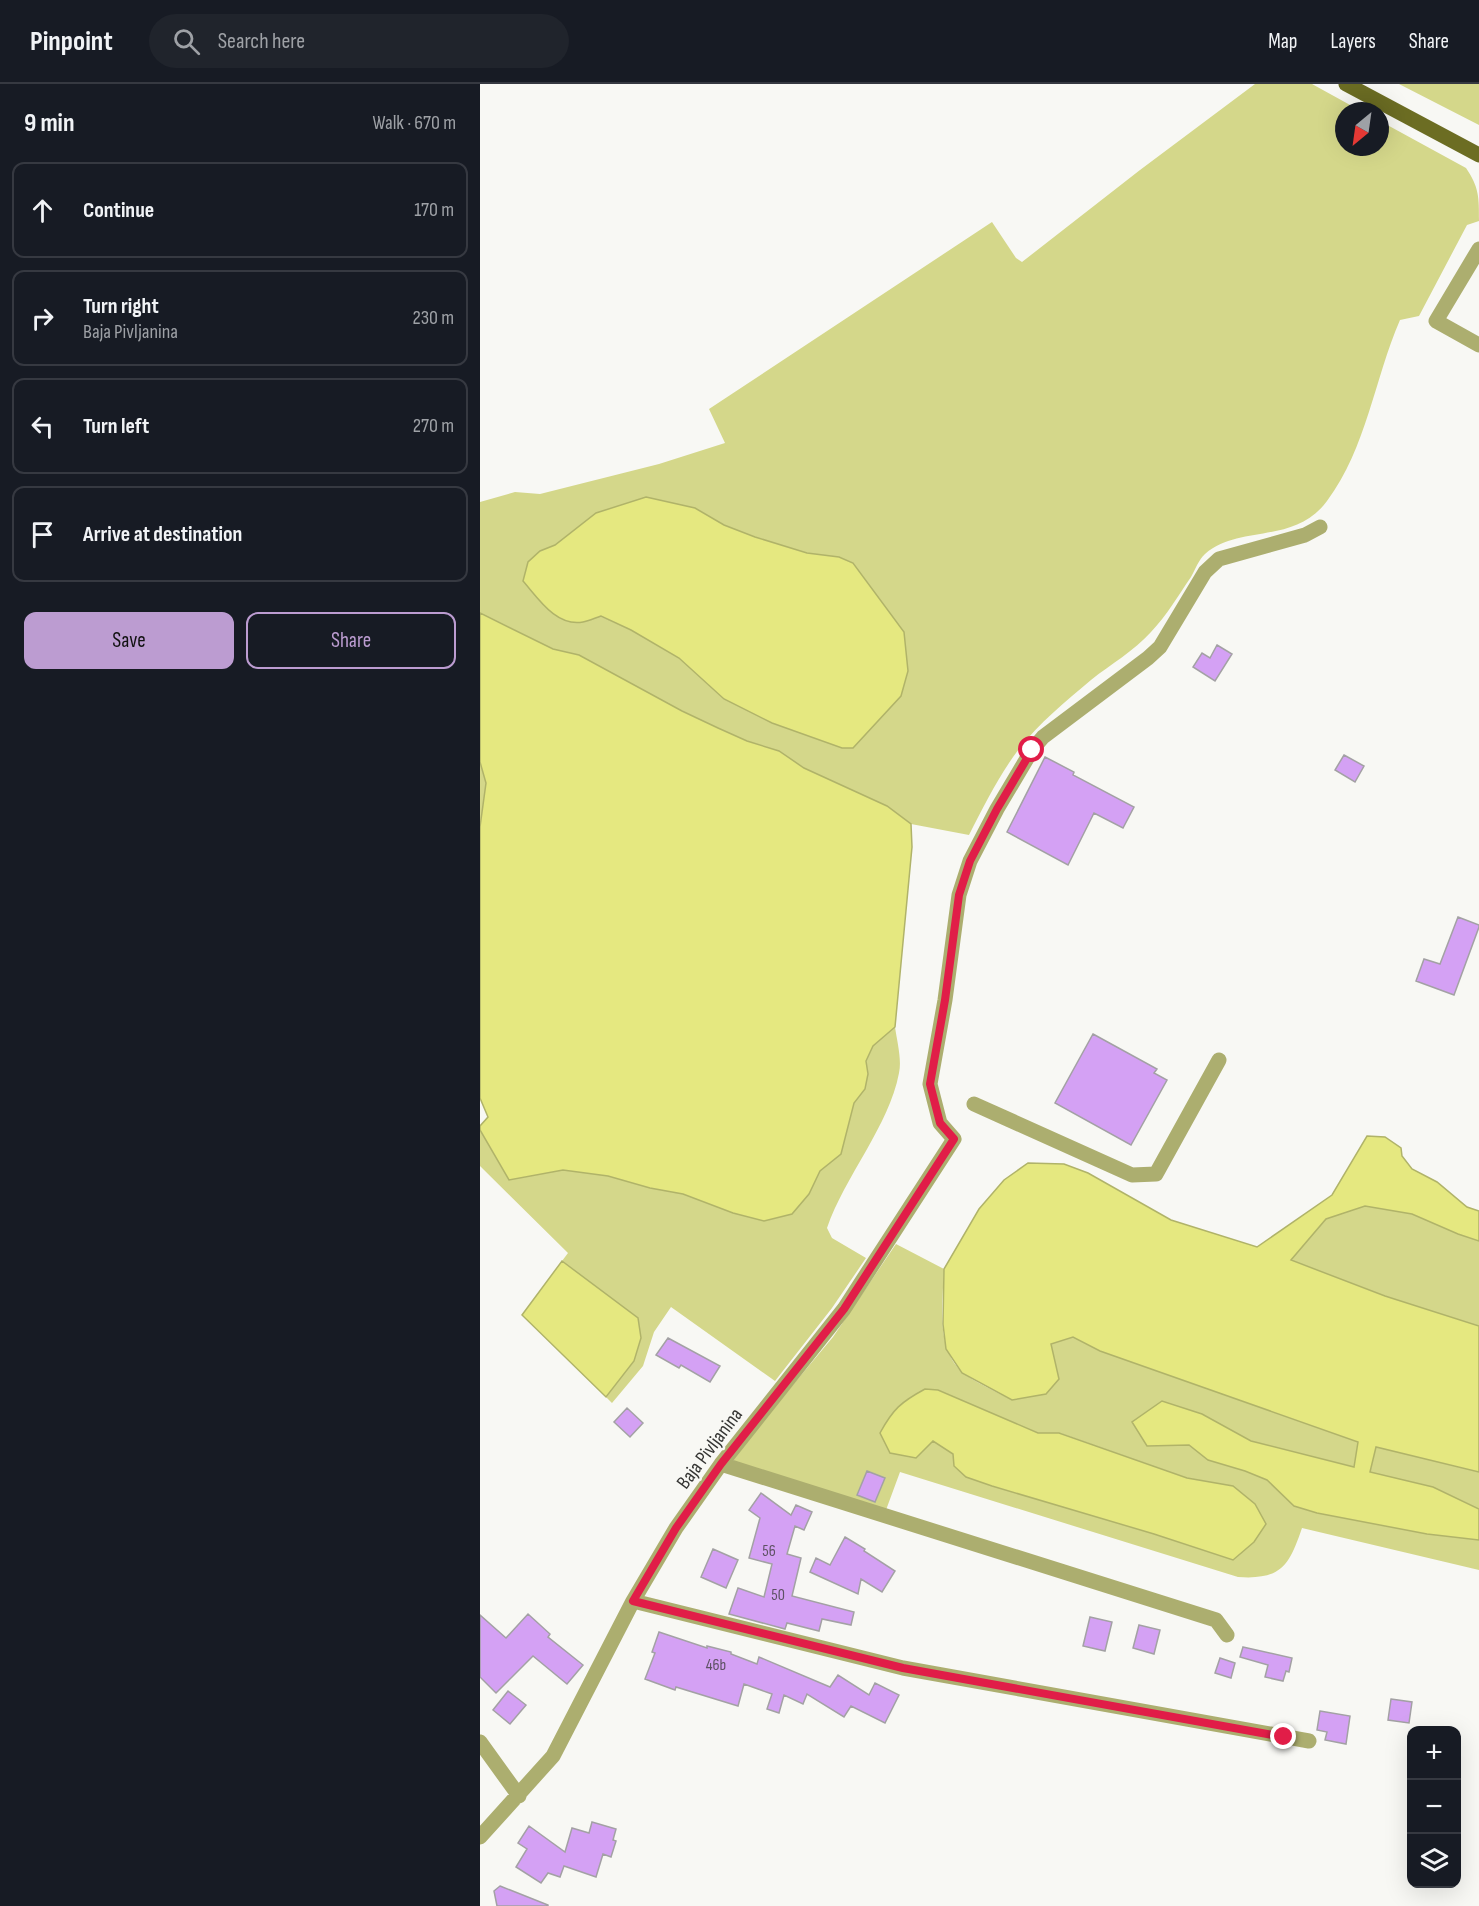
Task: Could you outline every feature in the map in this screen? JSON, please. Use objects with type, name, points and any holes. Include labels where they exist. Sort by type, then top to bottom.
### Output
[{"type":"main road","points":[[1346,84],[1479,155]]},
{"type":"street","points":[[1464,147],[1479,166]]},
{"type":"street","points":[[1479,249],[1436,321],[1479,345]]},
{"type":"street","name":"Baja Pivljanina","points":[[480,1837],[553,1756],[633,1601],[676,1528],[721,1464],[844,1309],[954,1139],[940,1123],[930,1084],[945,1000],[959,895],[970,861],[1032,750],[1043,737],[1160,647],[1205,572],[1219,559],[1305,535],[1320,527]]},
{"type":"street","points":[[974,1104],[1132,1175],[1155,1174],[1219,1060]]},
{"type":"street","points":[[721,1464],[1216,1620],[1227,1635]]},
{"type":"street","points":[[633,1601],[903,1668],[1309,1741]]},
{"type":"street","points":[[480,1742],[519,1796]]},
{"type":"shaded area","points":[[1255,84],[1312,84],[1345,102],[1335,102],[1335,156],[1389,156],[1389,126],[1466,168],[1474,181],[1479,205],[1479,221],[1467,225],[1419,316],[1400,320],[1361,436],[1341,480],[1327,501],[1314,515],[1299,524],[1234,539],[1205,554],[1172,605],[1151,632],[1063,704],[1027,739],[998,780],[969,835],[911,824],[887,806],[804,768],[779,751],[747,741],[718,728],[579,655],[553,649],[480,613],[480,502],[515,492],[540,494],[659,464],[725,443],[709,409],[992,222],[1016,258],[1022,262]],"holes":[[[695,508],[724,525],[807,553],[839,557],[853,563],[904,632],[842,748],[772,723],[724,699],[679,658],[631,630],[600,616],[582,622],[540,551]]]},
{"type":"shaded area","points":[[1399,84],[1479,84],[1479,125]]},
{"type":"shaded area","points":[[646,497],[695,508],[724,525],[755,537],[807,553],[839,557],[853,563],[904,632],[908,671],[901,696],[853,748],[842,748],[772,723],[724,699],[679,658],[631,630],[601,616],[583,622],[573,622],[556,616],[541,603],[523,581],[528,562],[540,551],[555,545],[596,513]]},
{"type":"shaded area","points":[[480,613],[553,649],[579,655],[718,728],[747,741],[779,751],[804,768],[887,806],[911,824],[912,847],[895,1027],[873,1046],[866,1061],[868,1074],[865,1089],[854,1103],[841,1154],[820,1171],[809,1194],[792,1214],[764,1221],[733,1213],[683,1194],[650,1188],[608,1176],[563,1170],[509,1180],[480,1130],[480,1126],[488,1117],[480,1098],[480,827],[486,783],[480,762]]},
{"type":"shaded area","points":[[480,762],[486,783],[480,827]]},
{"type":"shaded area","points":[[895,1027],[900,1062],[894,1093],[877,1132],[844,1189],[827,1228],[832,1238],[866,1258],[832,1308],[775,1381],[671,1307],[654,1332],[643,1366],[612,1403],[606,1397],[634,1361],[641,1338],[638,1318],[562,1261],[568,1253],[480,1166],[480,1130],[509,1180],[563,1170],[608,1176],[650,1188],[683,1194],[733,1213],[764,1221],[792,1214],[809,1194],[820,1171],[841,1154],[854,1103],[865,1088],[868,1074],[866,1061],[873,1046]]},
{"type":"shaded area","points":[[1367,1136],[1385,1137],[1401,1148],[1402,1156],[1412,1169],[1437,1182],[1467,1207],[1479,1211],[1479,1241],[1412,1214],[1365,1206],[1326,1219],[1291,1260],[1385,1296],[1479,1326],[1479,1472],[1376,1447],[1370,1472],[1433,1487],[1479,1509],[1479,1540],[1427,1534],[1317,1513],[1294,1506],[1267,1480],[1208,1460],[1189,1445],[1147,1446],[1132,1422],[1162,1401],[1202,1414],[1251,1441],[1354,1467],[1358,1442],[1100,1351],[1073,1337],[1051,1344],[1059,1379],[1046,1394],[1012,1400],[962,1373],[946,1349],[943,1324],[944,1269],[979,1209],[1004,1180],[1028,1163],[1064,1164],[1088,1173],[1171,1220],[1257,1247],[1332,1195]]},
{"type":"shaded area","points":[[1365,1205],[1412,1214],[1479,1241],[1479,1326],[1385,1296],[1291,1260],[1326,1219]]},
{"type":"shaded area","points":[[896,1244],[944,1269],[942,1324],[944,1337],[953,1362],[962,1372],[979,1383],[1012,1400],[1059,1379],[1051,1344],[1073,1337],[1100,1351],[1358,1442],[1354,1467],[1251,1441],[1202,1414],[1148,1446],[1189,1445],[1208,1460],[1267,1480],[1294,1506],[1317,1513],[1427,1534],[1479,1540],[1479,1570],[1302,1528],[1293,1552],[1281,1568],[1264,1576],[1238,1577],[900,1472],[886,1510],[734,1461],[734,1455],[833,1337]],"holes":[[[938,1390],[1038,1433],[1060,1433],[1187,1478],[1233,1486],[1233,1560],[967,1477],[954,1466],[953,1454],[933,1441]]]},
{"type":"shaded area","points":[[562,1261],[638,1318],[641,1338],[634,1361],[606,1397],[522,1315]]},
{"type":"shaded area","points":[[925,1389],[938,1390],[1038,1433],[1059,1433],[1187,1478],[1233,1486],[1255,1504],[1266,1524],[1254,1542],[1233,1560],[966,1477],[954,1466],[953,1454],[933,1441],[916,1458],[890,1453],[880,1433],[898,1407]]},
{"type":"shaded area","points":[[1376,1447],[1479,1472],[1479,1509],[1433,1487],[1370,1473]]},
{"type":"building","points":[[1217,645],[1232,654],[1215,681],[1193,667],[1202,653],[1210,658]]},
{"type":"building","points":[[1344,755],[1364,766],[1355,782],[1335,770]]},
{"type":"building","points":[[1045,757],[1074,772],[1073,775],[1134,807],[1123,828],[1094,813],[1068,865],[1007,832]]},
{"type":"building","points":[[1458,917],[1479,925],[1479,927],[1454,995],[1416,981],[1424,959],[1440,964]]},
{"type":"building","points":[[1093,1034],[1157,1069],[1154,1073],[1167,1080],[1131,1145],[1055,1103]]},
{"type":"building","points":[[668,1338],[720,1366],[710,1382],[681,1365],[679,1368],[656,1355]]},
{"type":"building","points":[[627,1408],[643,1423],[630,1437],[614,1422]]},
{"type":"building","points":[[867,1471],[885,1478],[875,1502],[857,1495]]},
{"type":"building","points":[[761,1493],[791,1515],[796,1505],[812,1512],[804,1530],[795,1526],[787,1554],[801,1558],[792,1596],[854,1612],[851,1625],[822,1619],[819,1631],[787,1623],[785,1629],[729,1614],[738,1588],[764,1597],[772,1564],[749,1558],[760,1518],[749,1510]]},
{"type":"building","points":[[845,1537],[895,1571],[882,1592],[861,1579],[858,1594],[810,1572],[816,1558],[830,1565]]},
{"type":"building","points":[[713,1549],[738,1560],[726,1588],[701,1577]]},
{"type":"building","points":[[528,1614],[550,1634],[548,1637],[583,1665],[567,1684],[533,1656],[496,1693],[480,1677],[480,1615],[506,1638]]},
{"type":"building","points":[[1090,1617],[1112,1622],[1105,1651],[1083,1646]]},
{"type":"building","points":[[1139,1625],[1160,1630],[1154,1654],[1133,1648]]},
{"type":"building","points":[[659,1632],[707,1648],[707,1646],[731,1652],[731,1654],[757,1664],[759,1657],[830,1687],[838,1675],[869,1695],[875,1683],[899,1695],[885,1723],[851,1706],[844,1717],[807,1694],[803,1704],[784,1695],[779,1713],[767,1709],[772,1694],[744,1684],[738,1706],[676,1687],[675,1690],[645,1679],[655,1653],[652,1652]]},
{"type":"building","points":[[1243,1647],[1292,1658],[1289,1672],[1286,1671],[1283,1681],[1265,1677],[1268,1665],[1240,1657]]},
{"type":"building","points":[[1220,1658],[1235,1663],[1231,1678],[1215,1673]]},
{"type":"building","points":[[508,1691],[526,1705],[510,1724],[493,1710]]},
{"type":"building","points":[[1391,1699],[1412,1702],[1409,1723],[1388,1720]]},
{"type":"building","points":[[1320,1711],[1350,1716],[1346,1744],[1325,1740],[1327,1732],[1317,1730]]},
{"type":"building","points":[[592,1822],[616,1829],[613,1840],[616,1841],[611,1857],[603,1854],[596,1877],[564,1866],[560,1877],[548,1873],[541,1883],[516,1867],[527,1849],[518,1843],[529,1826],[565,1852],[572,1828],[589,1833]]},
{"type":"building","points":[[500,1886],[548,1906],[497,1906],[494,1891]]},
{"type":"route","points":[[1032,750],[970,861],[959,895],[945,1000],[930,1084],[940,1123],[954,1139],[844,1309],[721,1464],[676,1528],[633,1601],[903,1668],[1284,1737]]}]
